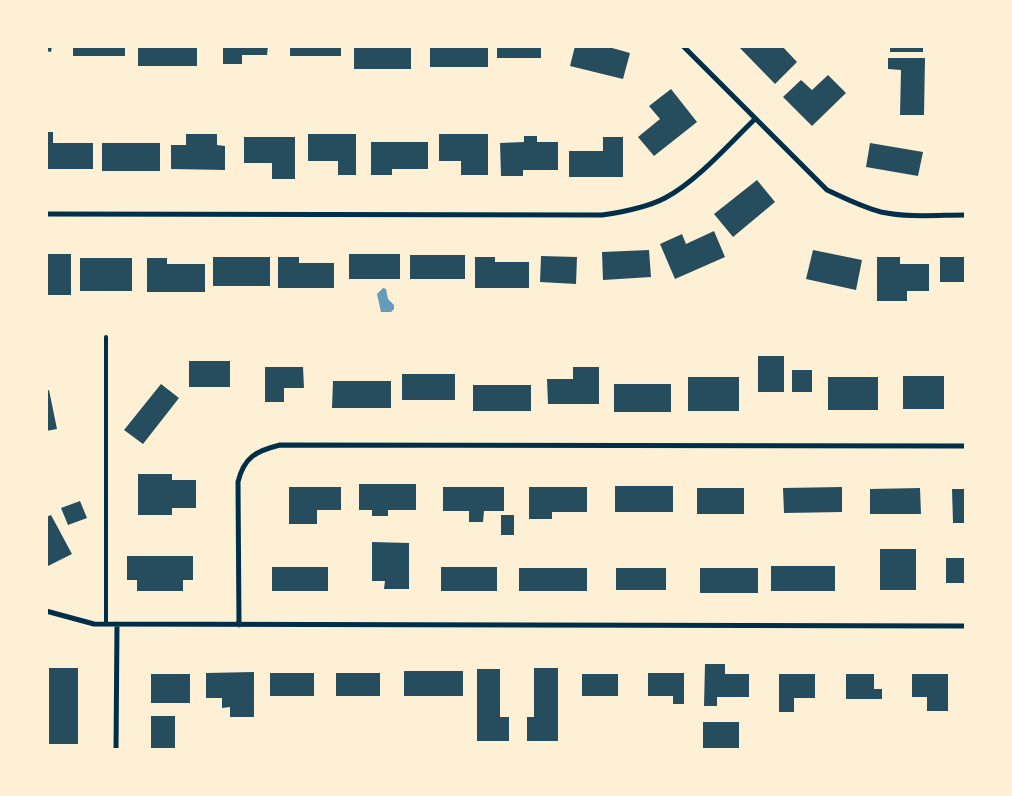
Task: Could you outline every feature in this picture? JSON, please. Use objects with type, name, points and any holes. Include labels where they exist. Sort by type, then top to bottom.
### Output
[{"type":"street","points":[[683,46],[827,190],[850,201],[881,212],[966,215]]},
{"type":"street","points":[[46,214],[602,215],[664,199],[684,187],[754,119]]},
{"type":"street","points":[[239,625],[238,482],[241,469],[249,458],[265,448],[280,445],[966,446]]},
{"type":"street","points":[[46,611],[94,624],[966,626]]},
{"type":"street","points":[[116,750],[117,624]]},
{"type":"lane","points":[[106,337],[106,624]]},
{"type":"water","points":[[383,288],[386,289],[388,299],[394,305],[394,309],[391,312],[381,312],[377,294]]},
{"type":"building","points":[[46,46],[52,46],[51,52],[46,51]]},
{"type":"building","points":[[73,46],[125,46],[125,56],[73,56]]},
{"type":"building","points":[[138,46],[197,46],[197,66],[138,66]]},
{"type":"building","points":[[223,46],[268,46],[267,55],[242,55],[242,64],[223,64]]},
{"type":"building","points":[[290,46],[341,46],[341,56],[290,56]]},
{"type":"building","points":[[354,46],[411,46],[411,69],[354,69]]},
{"type":"building","points":[[430,46],[488,46],[488,67],[430,67]]},
{"type":"building","points":[[497,46],[541,46],[541,58],[497,58]]},
{"type":"building","points":[[575,46],[605,46],[630,53],[623,79],[570,66]]},
{"type":"building","points":[[738,46],[782,46],[797,62],[775,84]]},
{"type":"building","points":[[890,46],[923,46],[923,52],[890,52]]},
{"type":"building","points":[[888,58],[925,58],[924,115],[900,115],[901,70],[888,69]]},
{"type":"building","points":[[828,75],[846,93],[812,126],[783,97],[801,80],[812,90]]},
{"type":"building","points":[[671,89],[697,122],[654,156],[638,137],[660,119],[649,106]]},
{"type":"building","points":[[46,132],[53,132],[53,143],[93,143],[93,169],[46,169]]},
{"type":"building","points":[[186,134],[217,134],[217,145],[225,146],[225,170],[171,169],[171,145],[186,145]]},
{"type":"building","points":[[308,134],[356,134],[356,175],[338,175],[338,161],[308,161]]},
{"type":"building","points":[[439,134],[488,134],[488,175],[461,175],[461,161],[439,161]]},
{"type":"building","points":[[524,136],[537,136],[537,142],[558,142],[558,170],[523,170],[523,176],[501,176],[500,143],[524,142]]},
{"type":"building","points":[[244,137],[295,137],[295,179],[272,179],[272,163],[244,163]]},
{"type":"building","points":[[603,137],[623,137],[623,177],[569,177],[569,151],[603,151]]},
{"type":"building","points":[[371,142],[428,142],[428,169],[392,169],[392,175],[371,175]]},
{"type":"building","points":[[102,143],[160,143],[160,171],[102,171]]},
{"type":"building","points":[[870,143],[923,152],[918,176],[866,167]]},
{"type":"building","points":[[757,180],[775,202],[733,237],[714,214]]},
{"type":"building","points":[[714,231],[725,257],[675,279],[660,244],[682,234],[686,244]]},
{"type":"building","points":[[649,250],[651,277],[603,280],[602,252]]},
{"type":"building","points":[[813,250],[862,260],[856,290],[806,279]]},
{"type":"building","points":[[46,254],[71,254],[71,295],[46,295]]},
{"type":"building","points":[[349,254],[400,254],[400,279],[349,279]]},
{"type":"building","points":[[410,255],[465,255],[465,279],[410,279]]},
{"type":"building","points":[[541,256],[577,257],[576,284],[540,282]]},
{"type":"building","points":[[213,257],[270,257],[270,286],[213,286]]},
{"type":"building","points":[[278,257],[299,257],[299,263],[334,263],[334,288],[278,288]]},
{"type":"building","points":[[475,257],[495,257],[495,262],[529,262],[529,288],[475,288]]},
{"type":"building","points":[[877,257],[900,257],[900,264],[929,264],[929,291],[907,291],[907,301],[877,301]]},
{"type":"building","points":[[940,257],[966,257],[966,282],[940,282]]},
{"type":"building","points":[[80,258],[132,258],[132,291],[80,291]]},
{"type":"building","points":[[147,258],[167,258],[167,264],[205,264],[205,292],[147,292]]},
{"type":"building","points":[[758,356],[784,356],[784,392],[758,392]]},
{"type":"building","points":[[189,361],[230,361],[230,387],[189,387]]},
{"type":"building","points":[[265,367],[303,367],[304,388],[284,388],[284,402],[265,402]]},
{"type":"building","points":[[573,367],[599,367],[599,404],[548,404],[547,379],[573,379]]},
{"type":"building","points":[[792,370],[812,370],[812,392],[792,392]]},
{"type":"building","points":[[402,374],[455,374],[455,400],[402,400]]},
{"type":"building","points":[[903,376],[944,376],[944,409],[903,409]]},
{"type":"building","points":[[688,377],[739,377],[739,411],[688,411]]},
{"type":"building","points":[[828,377],[878,377],[878,410],[828,410]]},
{"type":"building","points":[[333,381],[391,381],[391,408],[332,408]]},
{"type":"building","points":[[161,384],[179,398],[143,444],[124,430]]},
{"type":"building","points":[[614,384],[671,384],[671,412],[614,412]]},
{"type":"building","points":[[473,385],[531,385],[531,411],[473,411]]},
{"type":"building","points":[[49,390],[57,429],[46,431],[46,391]]},
{"type":"building","points":[[138,474],[172,474],[172,480],[196,480],[196,508],[172,508],[172,515],[138,515]]},
{"type":"building","points":[[359,484],[416,484],[416,510],[388,510],[388,516],[372,516],[372,510],[359,510]]},
{"type":"building","points":[[615,486],[673,486],[673,512],[615,512]]},
{"type":"building","points":[[289,487],[341,487],[341,510],[317,510],[317,524],[289,524]]},
{"type":"building","points":[[443,487],[504,487],[504,511],[484,511],[483,522],[469,522],[469,511],[443,511]]},
{"type":"building","points":[[529,487],[587,487],[587,512],[552,512],[552,519],[529,519]]},
{"type":"building","points":[[842,487],[842,512],[784,513],[783,488]]},
{"type":"building","points":[[697,488],[744,488],[744,514],[697,514]]},
{"type":"building","points":[[920,488],[921,514],[870,514],[870,489]]},
{"type":"building","points":[[952,489],[966,489],[966,523],[953,523]]},
{"type":"building","points":[[80,501],[87,518],[68,525],[61,508]]},
{"type":"building","points":[[51,515],[72,554],[46,567],[46,517]]},
{"type":"building","points":[[501,515],[514,515],[514,535],[501,535]]},
{"type":"building","points":[[372,542],[409,543],[409,589],[384,589],[385,581],[372,581]]},
{"type":"building","points":[[880,549],[916,549],[916,590],[880,590]]},
{"type":"building","points":[[127,556],[193,556],[193,580],[183,580],[183,591],[137,591],[137,580],[127,580]]},
{"type":"building","points":[[946,558],[966,558],[966,583],[946,583]]},
{"type":"building","points":[[771,566],[835,566],[835,591],[771,591]]},
{"type":"building","points":[[272,567],[328,567],[328,591],[272,591]]},
{"type":"building","points":[[441,567],[497,567],[497,591],[441,591]]},
{"type":"building","points":[[519,568],[587,568],[587,591],[519,591]]},
{"type":"building","points":[[616,568],[666,568],[666,590],[616,590]]},
{"type":"building","points":[[700,568],[758,568],[758,593],[700,593]]},
{"type":"building","points":[[705,664],[725,664],[725,674],[749,674],[749,697],[717,697],[717,706],[704,706]]},
{"type":"building","points":[[49,668],[78,668],[78,744],[49,744]]},
{"type":"building","points":[[534,668],[558,668],[558,741],[527,741],[527,717],[534,717]]},
{"type":"building","points":[[477,669],[500,669],[500,717],[509,717],[509,741],[477,741]]},
{"type":"building","points":[[404,671],[463,671],[463,696],[404,696]]},
{"type":"building","points":[[254,672],[254,717],[230,717],[230,707],[222,708],[222,698],[206,698],[206,673]]},
{"type":"building","points":[[270,673],[314,673],[314,696],[270,696]]},
{"type":"building","points":[[336,673],[380,673],[380,696],[336,696]]},
{"type":"building","points":[[648,673],[684,673],[684,704],[673,704],[673,696],[648,696]]},
{"type":"building","points":[[151,674],[190,674],[190,703],[151,703]]},
{"type":"building","points":[[582,674],[618,674],[618,696],[582,696]]},
{"type":"building","points":[[779,674],[815,674],[815,698],[794,698],[794,712],[779,712]]},
{"type":"building","points":[[846,674],[874,674],[874,689],[882,689],[882,699],[846,699]]},
{"type":"building","points":[[912,674],[948,674],[948,711],[927,711],[927,697],[912,697]]},
{"type":"building","points":[[151,716],[175,716],[175,749],[151,749]]},
{"type":"building","points":[[703,722],[739,722],[739,749],[703,749]]}]
